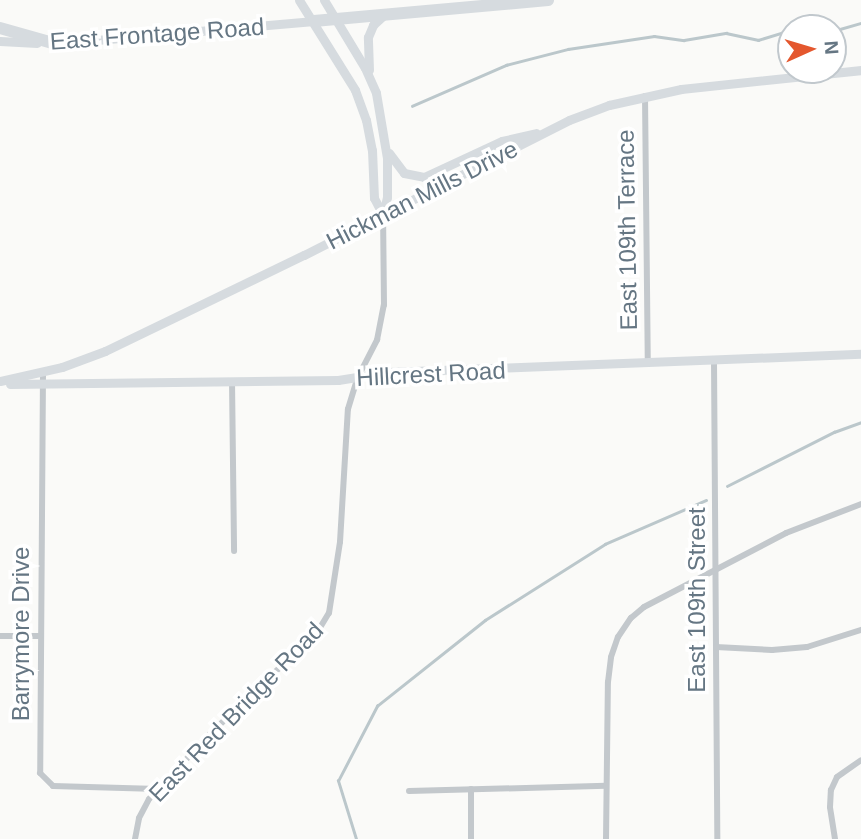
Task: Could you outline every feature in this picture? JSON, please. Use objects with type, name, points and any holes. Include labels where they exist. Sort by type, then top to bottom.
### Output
[{"type":"highway","points":[[464,6],[481,0]]},
{"type":"highway","points":[[314,21],[548,0]]},
{"type":"highway","points":[[0,28],[56,44]]},
{"type":"street","name":"East Red Bridge Road","points":[[299,0],[355,90],[366,120],[372,150],[374,198],[383,215]]},
{"type":"street","name":"East Red Bridge Road","points":[[135,839],[139,818],[158,789],[318,631],[329,613],[340,542],[346,423],[358,377],[377,340],[382,323],[383,215],[387,197],[386,147],[376,93],[324,0]]},
{"type":"street","points":[[370,79],[368,37],[373,25],[385,14]]},
{"type":"street","name":"East Frontage Road","points":[[0,41],[56,44],[314,21]]},
{"type":"street","name":"Hickman Mills Drive","points":[[0,382],[43,372],[105,351],[383,215],[545,132],[609,105],[681,89],[861,70]]},
{"type":"street","name":"East 109th Terrace","points":[[645,96],[648,364]]},
{"type":"street","points":[[386,147],[392,160],[404,173],[425,177],[502,141],[545,132]]},
{"type":"street","name":"Hillcrest Road","points":[[0,382],[43,384],[358,377],[388,372],[861,354]]},
{"type":"street","name":"East 109th Street","points":[[715,361],[718,839]]},
{"type":"street","name":"Barrymore Drive","points":[[43,372],[40,773],[53,786],[158,789]]},
{"type":"street","points":[[232,381],[234,551]]},
{"type":"street","points":[[606,839],[611,657],[618,636],[629,621],[644,607],[786,533],[861,503]]},
{"type":"street","points":[[716,646],[772,650],[807,647],[861,630]]},
{"type":"street","points":[[0,636],[40,636]]},
{"type":"street","points":[[835,839],[830,807],[832,788],[837,778],[861,760]]},
{"type":"street","points":[[409,791],[606,786]]},
{"type":"street","points":[[471,789],[471,839]]},
{"type":"waterway","points":[[847,27],[861,23]]},
{"type":"waterway","points":[[412,106],[506,65],[568,49],[654,36],[684,40],[726,33],[758,40],[777,34]]},
{"type":"waterway","points":[[727,486],[834,432],[861,422]]},
{"type":"waterway","points":[[356,839],[338,781],[377,706],[485,620],[605,544],[706,500]]}]
